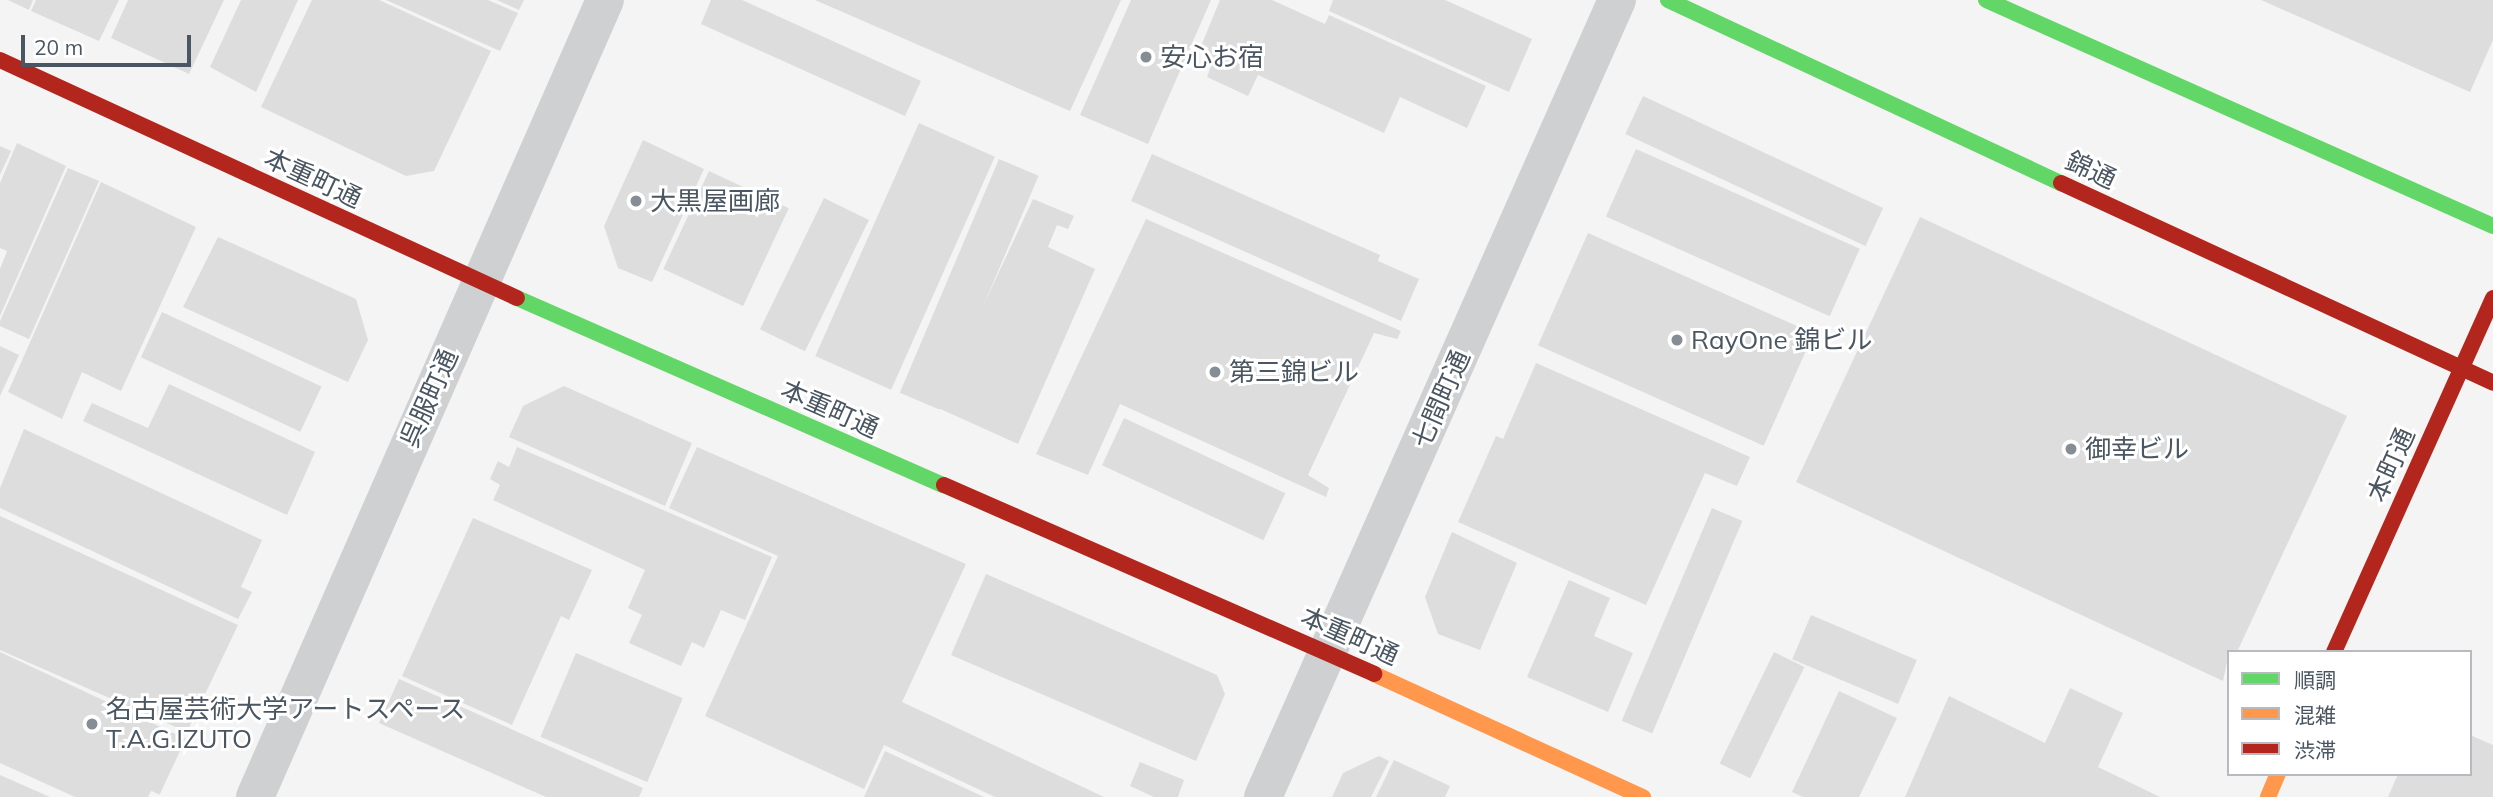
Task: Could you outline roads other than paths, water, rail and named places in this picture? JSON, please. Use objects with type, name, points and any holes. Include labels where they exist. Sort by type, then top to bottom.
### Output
[{"type":"street","name":"呉服町通","points":[[255,797],[605,0]]},
{"type":"street","name":"七間町通","points":[[1263,797],[1617,0]]},
{"type":"street","name":"錦通","points":[[1668,0],[2493,383]]},
{"type":"street","points":[[1986,0],[2493,226]]},
{"type":"street","name":"本重町通","points":[[0,60],[480,282],[1329,653],[1643,797]]},
{"type":"street","name":"本町通","points":[[2335,650],[2493,298]]},
{"type":"street","points":[[2268,797],[2277,776]]},
{"type":"place","name":"安心お宿","points":[[1146,57]]},
{"type":"place","name":"大黒屋画廊","points":[[636,201]]},
{"type":"place","name":"RayOne 錦ビル","points":[[1677,340]]},
{"type":"place","name":"第三錦ビル","points":[[1215,372]]},
{"type":"place","name":"御幸ビル","points":[[2071,449]]},
{"type":"place","name":"名古屋芸術大学アートスペース T.A.G.IZUTO","points":[[92,724]]}]
